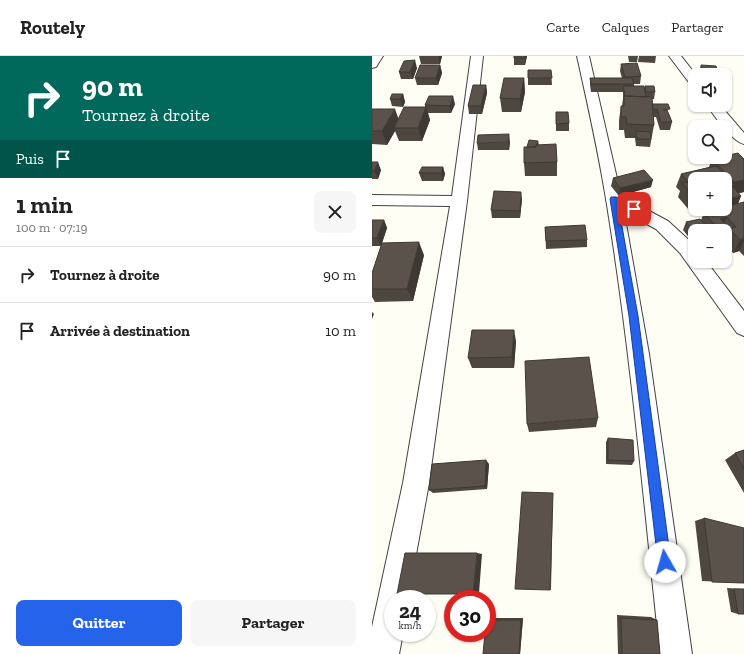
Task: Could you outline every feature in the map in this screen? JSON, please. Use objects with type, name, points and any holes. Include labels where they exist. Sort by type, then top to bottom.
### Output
[{"type":"street","points":[[372,65],[377,56]]},
{"type":"street","points":[[395,590],[416,483],[459,200],[477,56]]},
{"type":"street","points":[[583,56],[598,116],[634,316],[676,654]]},
{"type":"street","points":[[675,56],[688,73]]},
{"type":"street","points":[[719,112],[733,130],[744,140]]},
{"type":"street","points":[[614,199],[662,225],[688,251]]},
{"type":"street","points":[[372,200],[459,200]]},
{"type":"street","points":[[701,268],[744,327]]},
{"type":"street","points":[[382,654],[384,642]]},
{"type":"building","points":[[514,56],[525,56],[525,58],[514,58]]},
{"type":"building","points":[[415,60],[410,72],[399,72],[404,61]]},
{"type":"building","points":[[637,63],[641,76],[625,77],[621,64]]},
{"type":"building","points":[[420,65],[440,65],[436,78],[415,78]]},
{"type":"building","points":[[701,65],[716,66],[717,68],[701,68]]},
{"type":"building","points":[[528,70],[551,70],[552,78],[528,78]]},
{"type":"building","points":[[504,78],[524,78],[520,99],[500,98]]},
{"type":"building","points":[[590,78],[632,78],[634,84],[591,84]]},
{"type":"building","points":[[473,85],[486,85],[481,106],[468,106]]},
{"type":"building","points":[[623,86],[644,86],[646,97],[625,96]]},
{"type":"building","points":[[645,86],[654,86],[655,92],[646,92]]},
{"type":"building","points":[[392,94],[403,94],[400,99],[390,99]]},
{"type":"building","points":[[429,96],[453,96],[450,106],[425,105]]},
{"type":"building","points":[[624,96],[652,97],[654,125],[627,124],[626,117],[621,117],[621,106],[624,106]]},
{"type":"building","points":[[652,104],[668,104],[670,109],[663,110],[667,110],[672,122],[661,122],[657,109],[653,110]]},
{"type":"building","points":[[404,107],[426,107],[418,128],[394,128]]},
{"type":"building","points":[[372,109],[395,109],[382,131],[372,131]]},
{"type":"building","points":[[556,112],[568,112],[569,123],[556,124]]},
{"type":"building","points":[[636,131],[650,132],[651,139],[637,139]]},
{"type":"building","points":[[509,134],[508,142],[477,143],[478,135]]},
{"type":"building","points":[[529,140],[538,141],[536,147],[527,147]]},
{"type":"building","points":[[556,144],[557,162],[524,163],[524,147]]},
{"type":"building","points":[[738,153],[744,159],[744,180],[734,182],[732,180],[732,172],[724,172],[717,164],[732,164],[732,154]]},
{"type":"building","points":[[372,162],[378,162],[374,171],[372,171]]},
{"type":"building","points":[[716,166],[722,172],[690,172]]},
{"type":"building","points":[[422,167],[443,167],[441,173],[419,173]]},
{"type":"building","points":[[644,170],[653,180],[620,188],[613,178]]},
{"type":"building","points":[[688,172],[688,182],[681,174]]},
{"type":"building","points":[[688,182],[688,190],[682,183]]},
{"type":"building","points":[[732,186],[741,196],[732,198]]},
{"type":"building","points":[[494,191],[521,192],[520,211],[491,210]]},
{"type":"building","points":[[744,202],[744,238],[740,240],[732,231],[732,228],[736,227],[727,217],[720,219],[725,224],[714,224],[707,216],[732,216],[732,205]]},
{"type":"building","points":[[700,219],[705,224],[688,224],[686,222]]},
{"type":"building","points":[[372,220],[384,220],[377,238],[372,238]]},
{"type":"building","points":[[585,225],[587,240],[546,241],[545,227]]},
{"type":"building","points":[[419,242],[407,289],[372,289],[372,273],[382,243]]},
{"type":"building","points":[[472,330],[514,330],[512,357],[468,358]]},
{"type":"building","points":[[589,357],[598,418],[527,424],[525,361]]},
{"type":"building","points":[[608,438],[633,440],[634,461],[608,460]]},
{"type":"building","points":[[744,450],[744,469],[735,453]]},
{"type":"building","points":[[486,460],[485,486],[429,490],[432,464]]},
{"type":"building","points":[[522,492],[553,493],[550,590],[515,589]]},
{"type":"building","points":[[704,518],[744,528],[744,583],[712,582]]},
{"type":"building","points":[[405,553],[477,553],[473,590],[444,590],[444,594],[436,594],[436,590],[398,590]]},
{"type":"building","points":[[734,589],[744,589],[744,614],[738,614]]},
{"type":"building","points":[[621,618],[657,620],[660,654],[622,654]]},
{"type":"building","points":[[496,620],[521,620],[519,654],[483,654],[484,642],[496,642]]},
{"type":"route","points":[[634,209],[614,199],[634,316],[665,562]]}]
